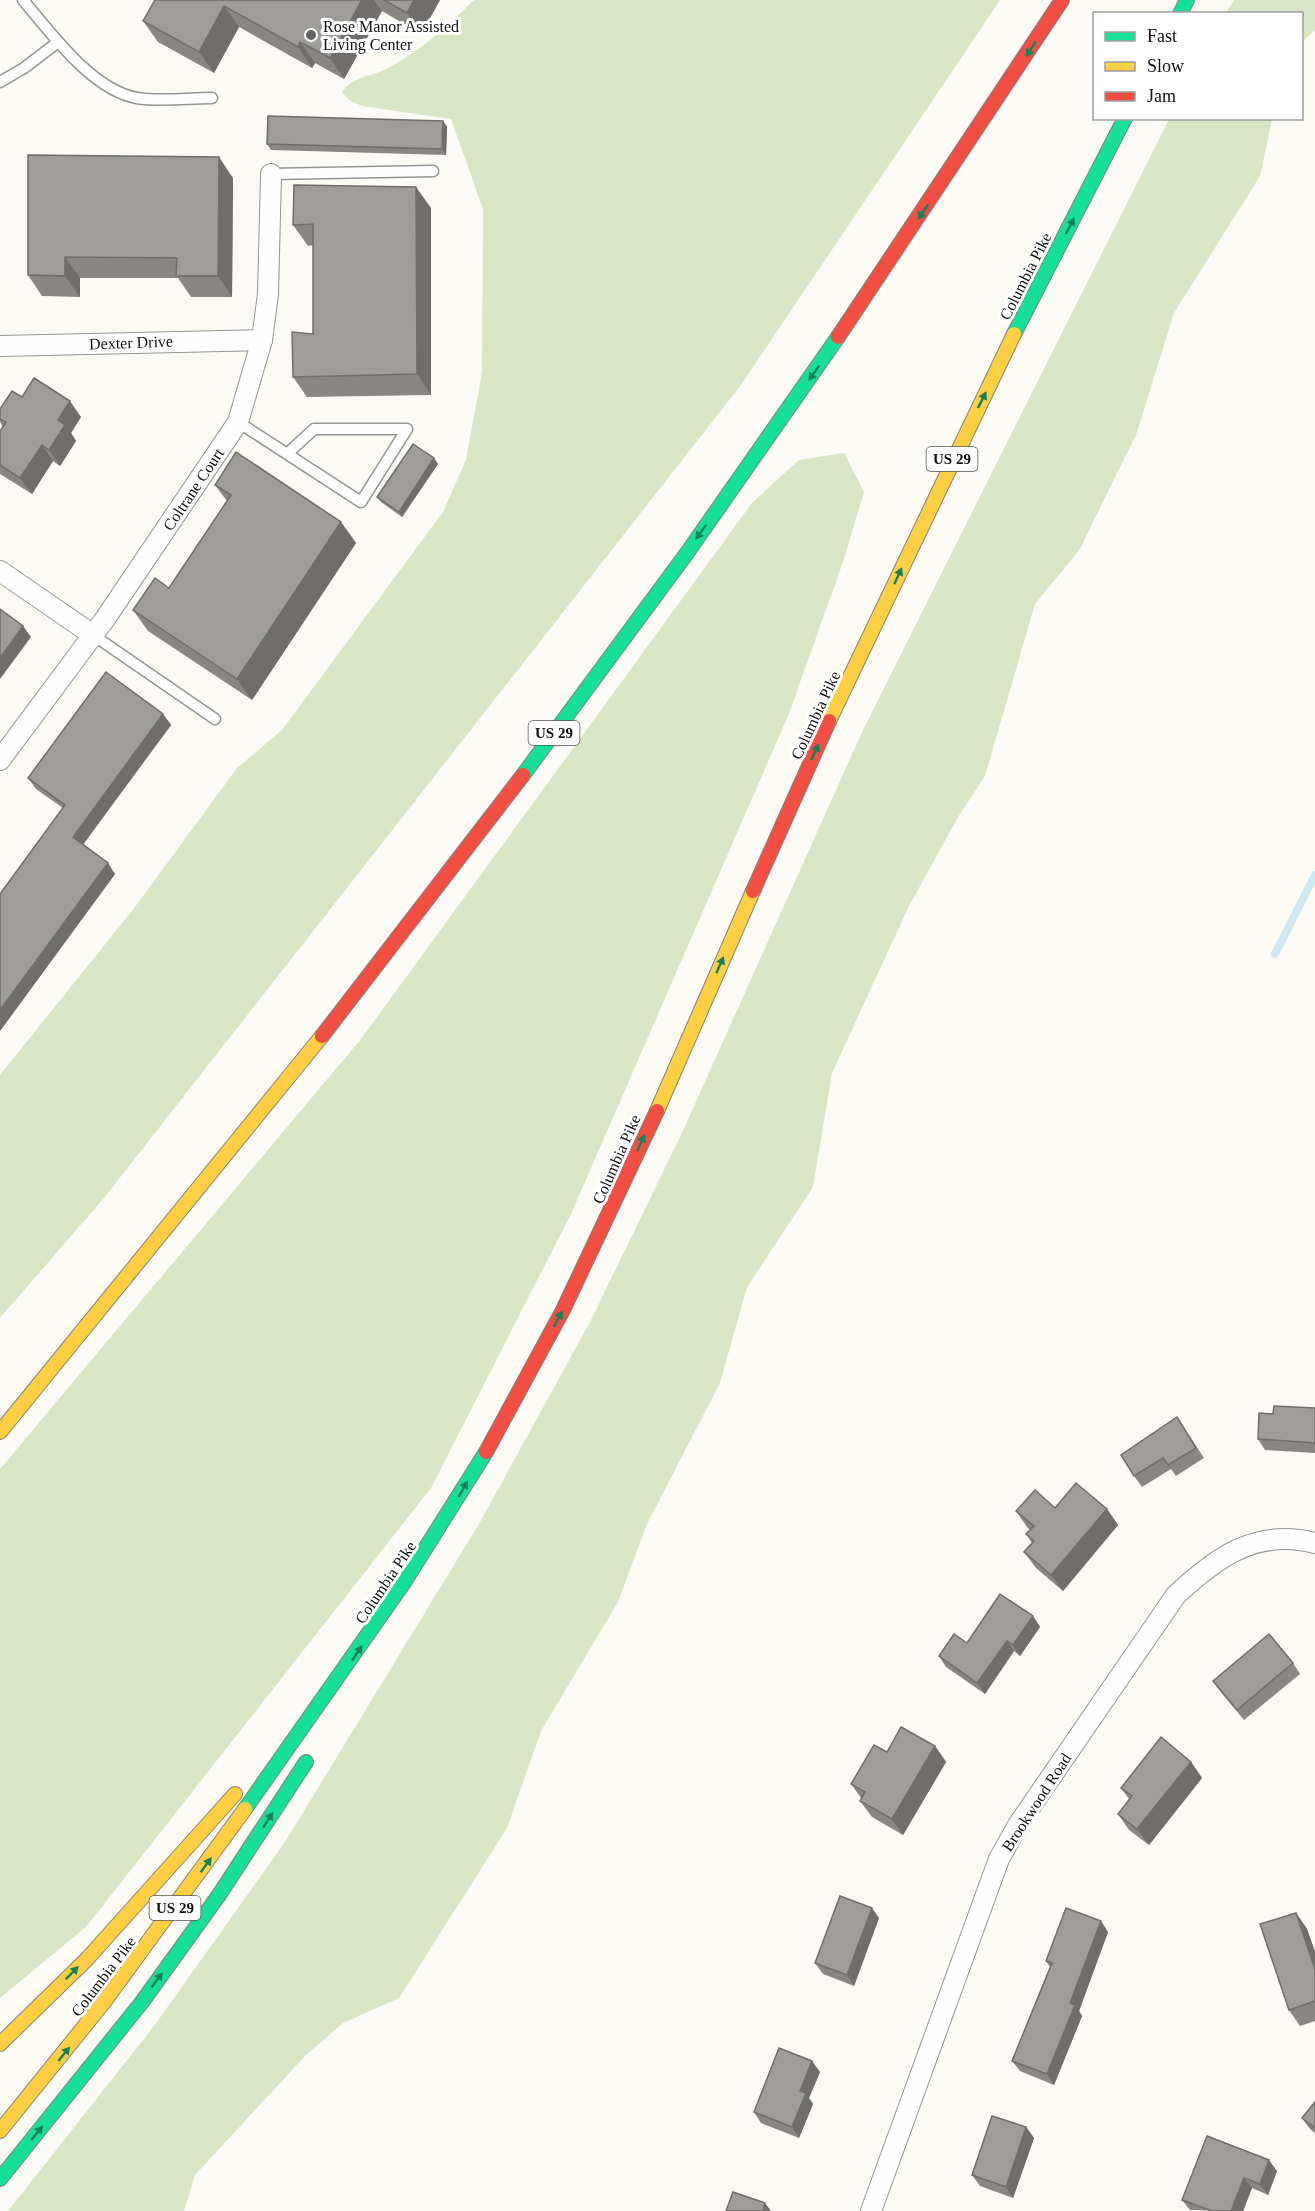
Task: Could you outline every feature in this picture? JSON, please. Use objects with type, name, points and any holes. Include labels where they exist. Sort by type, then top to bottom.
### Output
[{"type":"highway","name":"US 29","points":[[0,1432],[109,1302],[318,1041],[603,669],[832,347],[989,114],[1062,0]]},
{"type":"highway","name":"Columbia Pike","points":[[0,2132],[119,1984],[341,1677],[433,1540],[526,1381],[594,1248],[791,806],[960,441],[1124,120]]},
{"type":"highway","points":[[372,1654],[433,1540]]},
{"type":"highway","points":[[0,2044],[87,1959],[341,1677]]},
{"type":"highway","points":[[0,2179],[142,2002],[219,1895],[316,1746]]},
{"type":"street","name":"Coltrane Court","points":[[0,760],[93,635],[238,422],[262,340],[268,294],[271,174]]},
{"type":"street","name":"Dexter Drive","points":[[0,346],[262,340]]},
{"type":"street","points":[[0,571],[93,635]]},
{"type":"street","name":"Brookwood Road","points":[[871,2211],[999,1859],[1018,1825],[1176,1595],[1205,1568],[1233,1550],[1269,1540],[1304,1540],[1315,1543]]},
{"type":"lane","points":[[23,0],[58,42],[106,86],[138,98],[212,98]]},
{"type":"lane","points":[[0,82],[24,68],[58,42]]},
{"type":"lane","points":[[271,174],[433,171]]},
{"type":"lane","points":[[238,422],[287,454],[361,502],[407,429],[314,429],[287,454]]},
{"type":"lane","points":[[93,635],[215,719]]},
{"type":"green space","points":[[474,0],[1000,0],[741,385],[104,1198],[0,1318],[0,1075],[135,907],[237,768],[282,730],[443,512],[466,460],[482,372],[483,209],[451,119],[362,106],[349,100],[342,92],[356,80],[380,72],[410,55]]},
{"type":"green space","points":[[1234,0],[1315,0],[1315,30],[1303,44],[1303,12],[1227,12]]},
{"type":"green space","points":[[1168,120],[1272,120],[1260,176],[1174,313],[1136,435],[1080,549],[1035,604],[985,776],[958,817],[908,908],[832,1073],[813,1187],[747,1287],[720,1383],[647,1524],[618,1602],[541,1731],[507,1828],[399,1998],[343,2023],[305,2056],[195,2175],[184,2211],[8,2211],[154,2026],[285,1842],[479,1524],[590,1322],[681,1135],[863,730]]},
{"type":"green space","points":[[844,453],[864,492],[843,562],[788,716],[571,1214],[431,1488],[86,1927],[0,1998],[0,1469],[361,1039],[752,503],[799,460]]},
{"type":"building","points":[[155,0],[362,0],[330,58],[300,42],[298,47],[224,6],[199,52],[143,21]]},
{"type":"building","points":[[384,0],[414,0],[407,13]]},
{"type":"building","points":[[268,116],[443,121],[442,149],[267,144]]},
{"type":"building","points":[[28,155],[219,157],[218,276],[176,276],[177,258],[65,257],[65,276],[28,275]]},
{"type":"building","points":[[294,185],[416,187],[417,374],[293,377],[292,332],[313,334],[313,224],[293,225]]},
{"type":"building","points":[[34,378],[70,401],[58,420],[65,425],[49,450],[42,445],[20,478],[0,465],[0,431],[6,422],[0,419],[0,409],[12,391],[22,397]]},
{"type":"building","points":[[413,444],[434,458],[399,512],[377,497]]},
{"type":"building","points":[[236,452],[341,522],[237,679],[133,610],[155,578],[169,588],[231,495],[215,485]]},
{"type":"building","points":[[0,609],[23,626],[0,658]]},
{"type":"building","points":[[106,672],[163,714],[73,837],[108,863],[0,1010],[0,894],[65,805],[28,778]]},
{"type":"building","points":[[1274,1406],[1315,1408],[1315,1443],[1258,1439],[1259,1413],[1273,1414]]},
{"type":"building","points":[[1177,1417],[1196,1448],[1168,1465],[1163,1458],[1134,1476],[1121,1455]]},
{"type":"building","points":[[1076,1483],[1107,1509],[1051,1575],[1024,1552],[1034,1541],[1026,1534],[1034,1526],[1016,1511],[1035,1490],[1055,1508]]},
{"type":"building","points":[[1000,1594],[1033,1616],[1013,1645],[1007,1641],[977,1683],[939,1656],[954,1634],[967,1643]]},
{"type":"building","points":[[1269,1634],[1293,1663],[1237,1710],[1213,1681]]},
{"type":"building","points":[[901,1727],[935,1746],[892,1819],[860,1801],[865,1792],[851,1784],[874,1745],[887,1752]]},
{"type":"building","points":[[1161,1737],[1191,1762],[1137,1829],[1118,1814],[1132,1796],[1121,1788]]},
{"type":"building","points":[[840,1896],[872,1908],[847,1975],[815,1963]]},
{"type":"building","points":[[1066,1908],[1101,1921],[1070,2003],[1075,2005],[1047,2074],[1012,2061],[1052,1963],[1046,1961]]},
{"type":"building","points":[[1296,1913],[1315,1969],[1315,2001],[1289,2010],[1260,1924]]},
{"type":"building","points":[[779,2048],[812,2061],[800,2091],[806,2093],[792,2127],[754,2112]]},
{"type":"building","points":[[1315,2102],[1315,2128],[1302,2118]]},
{"type":"building","points":[[992,2116],[1026,2127],[1006,2187],[972,2175]]},
{"type":"building","points":[[1207,2136],[1269,2160],[1260,2184],[1244,2178],[1231,2211],[1212,2211],[1182,2200]]},
{"type":"building","points":[[733,2192],[765,2203],[763,2211],[726,2211]]},
{"type":"waterway","points":[[1275,954],[1315,875]]},
{"type":"traffic: fast","points":[[1181,12],[1187,0]]},
{"type":"traffic: fast","points":[[1014,334],[1124,120]]},
{"type":"traffic: fast","points":[[523,775],[687,553],[838,337]]},
{"type":"traffic: fast","points":[[245,1809],[403,1584],[486,1452]]},
{"type":"traffic: fast","points":[[0,2179],[142,2002],[219,1895],[306,1762]]},
{"type":"traffic: slow","points":[[829,721],[1014,334]]},
{"type":"traffic: slow","points":[[657,1111],[753,891]]},
{"type":"traffic: slow","points":[[0,1432],[322,1036]]},
{"type":"traffic: slow","points":[[0,2044],[87,1959],[235,1794]]},
{"type":"traffic: slow","points":[[0,2131],[104,2002],[245,1809]]},
{"type":"traffic: jam","points":[[838,337],[1062,0]]},
{"type":"traffic: jam","points":[[753,891],[829,721]]},
{"type":"traffic: jam","points":[[322,1036],[523,775]]},
{"type":"traffic: jam","points":[[486,1452],[563,1310],[657,1111]]},
{"type":"place","name":"Rose Manor Assisted Living Center","points":[[311,35]]}]
